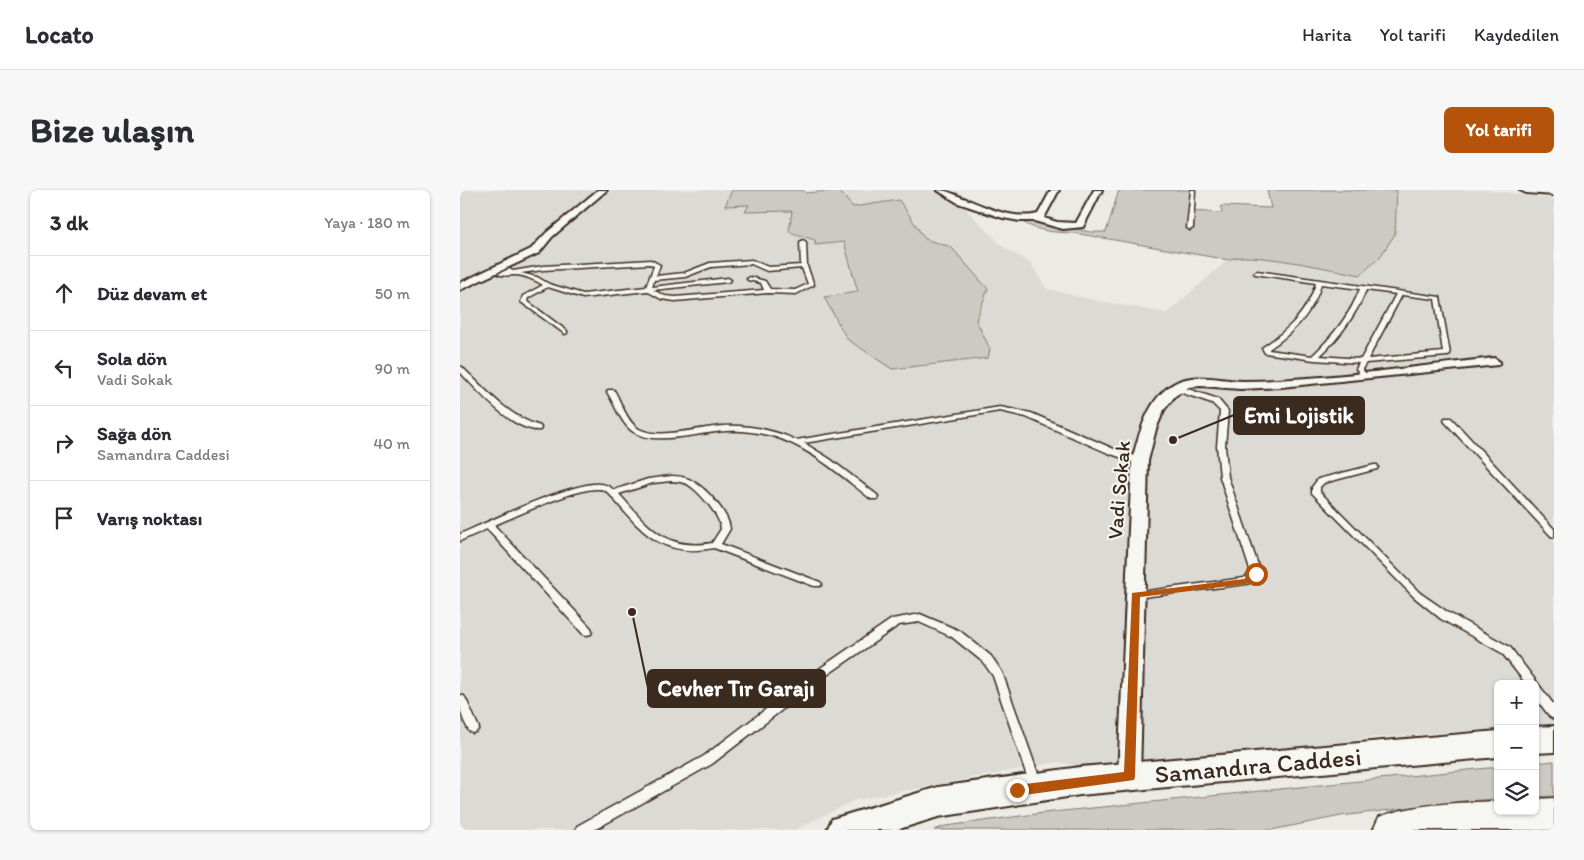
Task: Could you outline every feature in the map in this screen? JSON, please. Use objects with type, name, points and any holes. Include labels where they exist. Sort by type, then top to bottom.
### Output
[{"type":"highway","points":[[1393,830],[1456,821],[1554,816]]},
{"type":"main road","points":[[1539,740],[1554,738]]},
{"type":"main road","name":"Samandıra Caddesi","points":[[844,830],[938,802],[1037,788],[1130,777],[1494,744]]},
{"type":"street","points":[[460,287],[484,276],[512,270],[535,251],[549,235],[603,190]]},
{"type":"street","points":[[941,190],[965,203],[991,212],[1036,218],[1047,223],[1066,226],[1080,225],[1098,190]]},
{"type":"street","points":[[1036,218],[1042,216],[1055,190]]},
{"type":"street","points":[[1526,190],[1554,192]]},
{"type":"street","points":[[1176,388],[1196,382],[1229,385],[1274,384],[1494,362]]},
{"type":"street","name":"Vadi Sokak","points":[[1130,777],[1140,461],[1148,429],[1159,405],[1176,388]]},
{"type":"lane","points":[[1190,228],[1193,190]]},
{"type":"lane","points":[[648,289],[661,298],[675,299],[768,292],[796,292],[811,285],[804,266],[803,242]]},
{"type":"lane","points":[[484,276],[501,274],[512,270],[651,262],[658,266],[648,289]]},
{"type":"lane","points":[[653,278],[685,275],[710,265],[752,262],[767,269],[804,266]]},
{"type":"lane","points":[[512,270],[535,278],[547,286],[583,296],[728,280]]},
{"type":"lane","points":[[1257,272],[1438,298],[1447,354],[1363,361],[1271,354],[1264,349],[1289,330],[1305,313],[1315,296],[1318,281]]},
{"type":"lane","points":[[750,279],[763,282],[768,292]]},
{"type":"lane","points":[[547,286],[525,297],[524,302],[565,332]]},
{"type":"lane","points":[[1314,358],[1330,342],[1348,319],[1364,287]]},
{"type":"lane","points":[[1363,375],[1359,369],[1400,292]]},
{"type":"lane","points":[[460,368],[495,403],[523,425],[537,428]]},
{"type":"lane","points":[[1135,595],[1246,581],[1256,574],[1224,477],[1221,446],[1224,411],[1215,401],[1176,388]]},
{"type":"lane","points":[[611,392],[632,428],[642,433],[661,435],[720,428],[764,432],[805,446],[874,496]]},
{"type":"lane","points":[[796,442],[1000,409],[1028,415],[1111,451],[1140,461]]},
{"type":"lane","points":[[1448,420],[1554,534]]},
{"type":"lane","points":[[1374,467],[1321,482],[1316,487],[1316,493],[1417,595],[1458,624],[1506,650],[1529,680]]},
{"type":"lane","points":[[613,493],[665,478],[689,482],[715,507],[724,519],[726,524],[724,535],[715,545]]},
{"type":"lane","points":[[462,534],[577,490],[601,486],[613,493],[639,523],[671,546],[698,549],[715,545],[817,584]]},
{"type":"lane","points":[[489,525],[587,631]]},
{"type":"lane","points":[[582,830],[708,760],[823,672],[896,622],[907,619],[920,618],[956,634],[987,659],[998,675],[1037,788]]},
{"type":"lane","points":[[1539,693],[1554,714]]},
{"type":"lane","points":[[460,699],[473,728]]},
{"type":"shaded area","points":[[460,190],[596,190],[568,212],[526,253],[460,285]]},
{"type":"shaded area","points":[[608,190],[732,190],[725,205],[750,205],[746,212],[792,211],[789,232],[815,240],[815,245],[844,242],[858,292],[824,297],[847,339],[893,369],[988,358],[990,348],[976,320],[951,247],[925,239],[899,200],[852,207],[838,190],[932,190],[954,197],[1002,246],[1031,264],[1047,289],[1093,300],[1167,313],[1231,257],[1395,234],[1398,190],[1486,190],[1554,199],[1554,726],[1539,727],[1539,680],[1494,680],[1494,729],[1369,738],[1129,777],[1059,762],[855,800],[794,830],[460,830],[460,293],[538,252]]},
{"type":"shaded area","points":[[732,190],[803,190],[806,193],[838,190],[853,207],[899,200],[925,239],[951,247],[988,289],[976,320],[990,349],[988,358],[892,369],[847,339],[824,297],[858,292],[844,242],[815,245],[815,240],[789,232],[792,211],[745,212],[749,205],[725,206]]},
{"type":"shaded area","points":[[1119,190],[1195,190],[1192,211],[1222,213],[1221,206],[1271,208],[1267,190],[1397,190],[1395,234],[1380,257],[1360,275],[1271,259],[1238,257],[1229,260],[1074,233],[1051,232],[1037,229],[1016,218],[1091,232],[1106,232]]},
{"type":"shaded area","points":[[1554,761],[1554,796],[1539,797],[1539,763]]},
{"type":"shaded area","points":[[1494,767],[1494,799],[1463,801],[1341,816],[1271,830],[934,830],[946,826],[1043,813]]},
{"type":"place","name":"Emi Lojistik","points":[[1173,440]]},
{"type":"place","name":"Cevher Tır Garajı","points":[[632,612]]},
{"type":"route","points":[[1017,790],[1080,781],[1130,777],[1135,595],[1246,581],[1251,580],[1256,574]]}]
